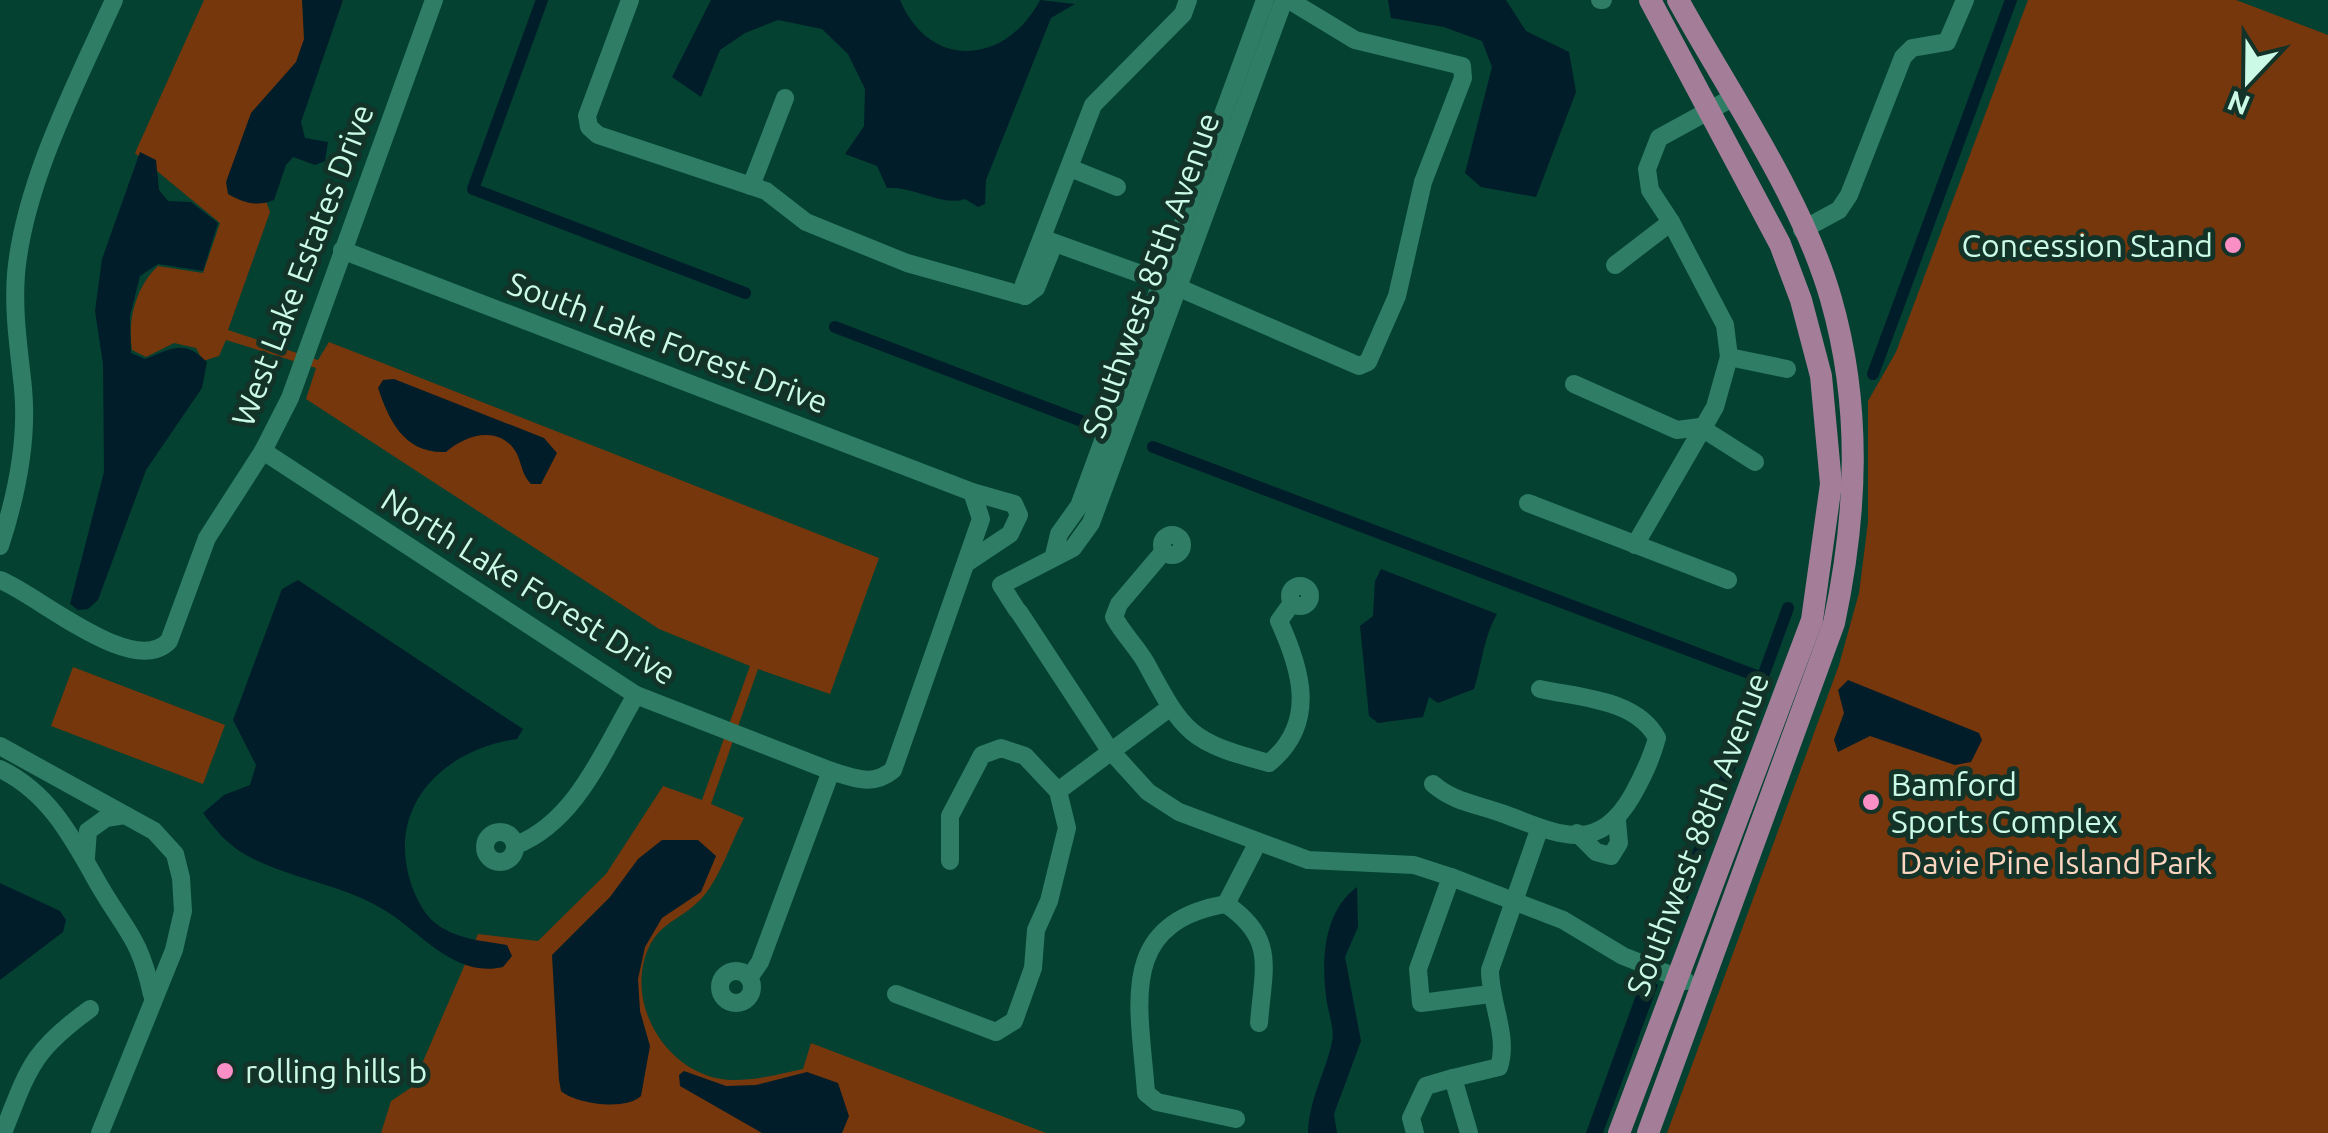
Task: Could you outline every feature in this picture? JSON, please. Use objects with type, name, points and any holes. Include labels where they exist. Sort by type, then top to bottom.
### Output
[{"type":"main road","name":"Southwest 88th Avenue","points":[[1620,1133],[1806,637],[1824,556],[1830,484],[1821,376],[1801,300],[1780,244],[1650,0]]},
{"type":"main road","name":"Southwest 88th Avenue","points":[[1648,1133],[1830,635],[1848,560],[1853,424],[1830,296],[1802,230],[1678,0]]},
{"type":"street","points":[[0,546],[12,509],[22,450],[24,391],[14,328],[23,233],[48,157],[114,0]]},
{"type":"street","name":"West Lake Estates Drive","points":[[0,580],[26,590],[76,628],[143,653],[160,650],[169,641],[207,538],[263,451],[290,398],[434,0]]},
{"type":"street","points":[[630,0],[587,116],[589,126],[598,135],[766,191],[806,222],[907,263],[1024,296],[1036,288],[1050,236],[1075,170],[1104,110],[1106,93],[1183,14],[1188,0]]},
{"type":"street","name":"Southwest 85th Avenue","points":[[1110,749],[1001,585],[1073,548],[1090,523],[1167,282],[1264,0]]},
{"type":"street","points":[[1050,236],[1359,366],[1368,362],[1397,296],[1423,182],[1463,78],[1462,66],[1355,40],[1286,0]]},
{"type":"street","name":"Southwest 85th Avenue","points":[[1167,282],[1286,0]]},
{"type":"street","points":[[1802,230],[1839,210],[1903,58],[1912,48],[1946,42],[1965,0]]},
{"type":"street","points":[[751,186],[785,98]]},
{"type":"street","points":[[1635,545],[1715,407],[1729,358],[1725,325],[1672,222],[1650,190],[1652,151],[1659,138],[1732,98]]},
{"type":"street","points":[[1075,170],[1117,187]]},
{"type":"street","points":[[1615,265],[1672,222]]},
{"type":"street","name":"South Lake Forest Drive","points":[[342,250],[972,492],[1014,504],[1018,522],[1005,538]]},
{"type":"street","points":[[1729,358],[1787,369]]},
{"type":"street","points":[[1574,384],[1676,430],[1700,427],[1755,462]]},
{"type":"street","name":"North Lake Forest Drive","points":[[263,451],[636,695],[866,782],[882,779],[893,770],[982,519]]},
{"type":"street","points":[[972,492],[989,531],[1005,538]]},
{"type":"street","points":[[1528,502],[1728,580]]},
{"type":"street","points":[[968,562],[1005,538]]},
{"type":"street","points":[[1164,551],[1119,604],[1114,617],[1144,659],[1168,708],[1182,725],[1232,753],[1269,763],[1282,752],[1303,688],[1300,666],[1279,621],[1292,603]]},
{"type":"street","points":[[1434,784],[1448,798],[1539,830],[1599,832],[1617,821],[1650,764],[1657,738],[1648,722],[1632,710],[1540,688]]},
{"type":"street","points":[[516,845],[535,838],[574,800],[636,695]]},
{"type":"street","points":[[1058,791],[1168,708]]},
{"type":"street","points":[[0,746],[154,831],[174,854],[183,912],[179,934],[100,1133]]},
{"type":"street","points":[[896,994],[996,1032],[1014,1021],[1033,968],[1036,930],[1049,901],[1068,828],[1058,791],[1025,756],[1001,748],[982,755],[950,816],[950,861]]},
{"type":"street","points":[[1110,749],[1148,792],[1179,812],[1257,844],[1308,860],[1414,865],[1451,876],[1563,920],[1623,956],[1702,987]]},
{"type":"street","points":[[0,769],[55,812],[86,857],[99,884],[135,937],[146,961],[152,996]]},
{"type":"street","points":[[750,978],[760,962],[832,771]]},
{"type":"street","points":[[86,857],[88,832],[106,818],[126,814]]},
{"type":"street","points":[[1578,834],[1596,852],[1611,856],[1619,843],[1617,821]]},
{"type":"street","points":[[1415,1133],[1411,1118],[1426,1086],[1499,1068],[1505,1049],[1490,994],[1490,970],[1539,830]]},
{"type":"street","points":[[1226,904],[1257,844]]},
{"type":"street","points":[[1451,876],[1418,969],[1421,1003],[1490,994]]},
{"type":"street","points":[[1236,1119],[1158,1102],[1146,1093],[1139,990],[1143,961],[1156,936],[1172,921],[1199,909],[1226,904],[1250,921],[1264,949],[1259,1023]]},
{"type":"street","points":[[135,937],[156,948],[179,934]]},
{"type":"street","points":[[4,1133],[31,1060],[52,1037],[90,1008]]},
{"type":"street","points":[[1453,1078],[1469,1133]]},
{"type":"green space","points":[[204,0],[343,0],[266,201],[270,212],[228,330],[318,360],[329,342],[879,558],[830,694],[758,669],[711,804],[744,818],[707,892],[660,931],[644,961],[644,1003],[662,1041],[693,1069],[734,1080],[803,1069],[811,1043],[1046,1133],[381,1133],[391,1101],[412,1087],[478,934],[538,941],[606,874],[663,786],[702,800],[750,666],[659,629],[306,399],[316,368],[226,340],[219,356],[203,361],[196,348],[174,343],[146,357],[132,350],[135,305],[150,274],[158,266],[203,273],[220,223],[135,153]]},
{"type":"green space","name":"Davie Pine Island Park","points":[[2028,0],[2236,0],[2328,35],[2328,1133],[1667,1133],[1839,665],[1859,593],[1868,522],[1868,401],[1896,352]]},
{"type":"green space","points":[[73,667],[225,725],[203,784],[51,726]]},
{"type":"water","points":[[302,0],[343,0],[301,122],[305,138],[328,142],[325,161],[315,165],[293,157],[286,165],[274,200],[245,202],[228,194],[226,182],[251,113],[296,62],[304,39]]},
{"type":"water","points":[[711,0],[900,0],[913,23],[930,39],[968,51],[989,47],[1008,37],[1025,22],[1040,0],[1075,4],[1051,18],[986,180],[985,204],[978,207],[965,199],[947,200],[887,188],[877,166],[845,154],[864,126],[865,89],[848,54],[822,29],[778,20],[745,33],[720,50],[701,97],[672,77]]},
{"type":"water","points":[[1388,0],[1506,0],[1526,31],[1569,52],[1576,92],[1536,197],[1481,187],[1465,173],[1492,67],[1482,41],[1444,27],[1391,18]]},
{"type":"water","points":[[140,152],[156,160],[159,190],[168,201],[191,202],[218,223],[203,271],[158,264],[140,276],[130,316],[131,353],[145,359],[185,348],[207,362],[202,388],[146,470],[98,600],[88,609],[78,610],[70,604],[104,472],[103,364],[95,311],[102,259]]},
{"type":"water","points":[[394,379],[544,438],[557,453],[541,484],[531,484],[517,454],[502,438],[493,435],[463,440],[446,452],[431,451],[409,441],[393,423],[378,388],[383,380]]},
{"type":"water","points":[[1381,569],[1497,614],[1474,689],[1438,703],[1429,697],[1423,717],[1378,723],[1369,716],[1360,626],[1373,616],[1375,581]]},
{"type":"water","points":[[298,580],[523,729],[517,739],[470,753],[432,780],[409,819],[405,842],[411,882],[429,917],[460,936],[507,945],[512,956],[503,967],[486,969],[455,961],[372,903],[246,855],[222,837],[203,813],[224,795],[250,785],[256,765],[233,720],[282,589]]},
{"type":"water","points":[[1848,680],[1979,733],[1982,740],[1971,762],[1955,765],[1870,736],[1838,752],[1834,740],[1844,713],[1838,690]]},
{"type":"water","points":[[662,840],[698,840],[716,856],[701,892],[662,918],[645,947],[638,979],[640,1011],[650,1046],[641,1096],[624,1103],[601,1104],[568,1096],[561,1091],[559,1080],[552,955],[610,897],[638,859]]},
{"type":"water","points":[[0,883],[60,911],[66,920],[63,932],[0,980]]},
{"type":"water","points":[[1357,887],[1358,927],[1345,957],[1361,1041],[1334,1114],[1337,1133],[1308,1133],[1311,1109],[1333,1037],[1325,988],[1327,940],[1337,910]]},
{"type":"water","points":[[1646,977],[1658,985],[1603,1133],[1586,1133],[1640,984]]},
{"type":"water","points":[[684,1071],[726,1086],[756,1085],[807,1072],[838,1083],[849,1116],[842,1133],[762,1133],[680,1086],[679,1075]]},
{"type":"waterway","points":[[542,0],[473,189],[745,293]]},
{"type":"waterway","points":[[1873,374],[2011,0]]},
{"type":"waterway","points":[[835,327],[1084,422]]},
{"type":"waterway","points":[[1153,447],[1762,678]]},
{"type":"waterway","points":[[1659,960],[1788,608]]},
{"type":"place","name":"Concession Stand","points":[[2233,245]]},
{"type":"place","name":"Bamford Sports Complex","points":[[1871,802]]},
{"type":"place","name":"rolling hills b","points":[[225,1071]]}]
